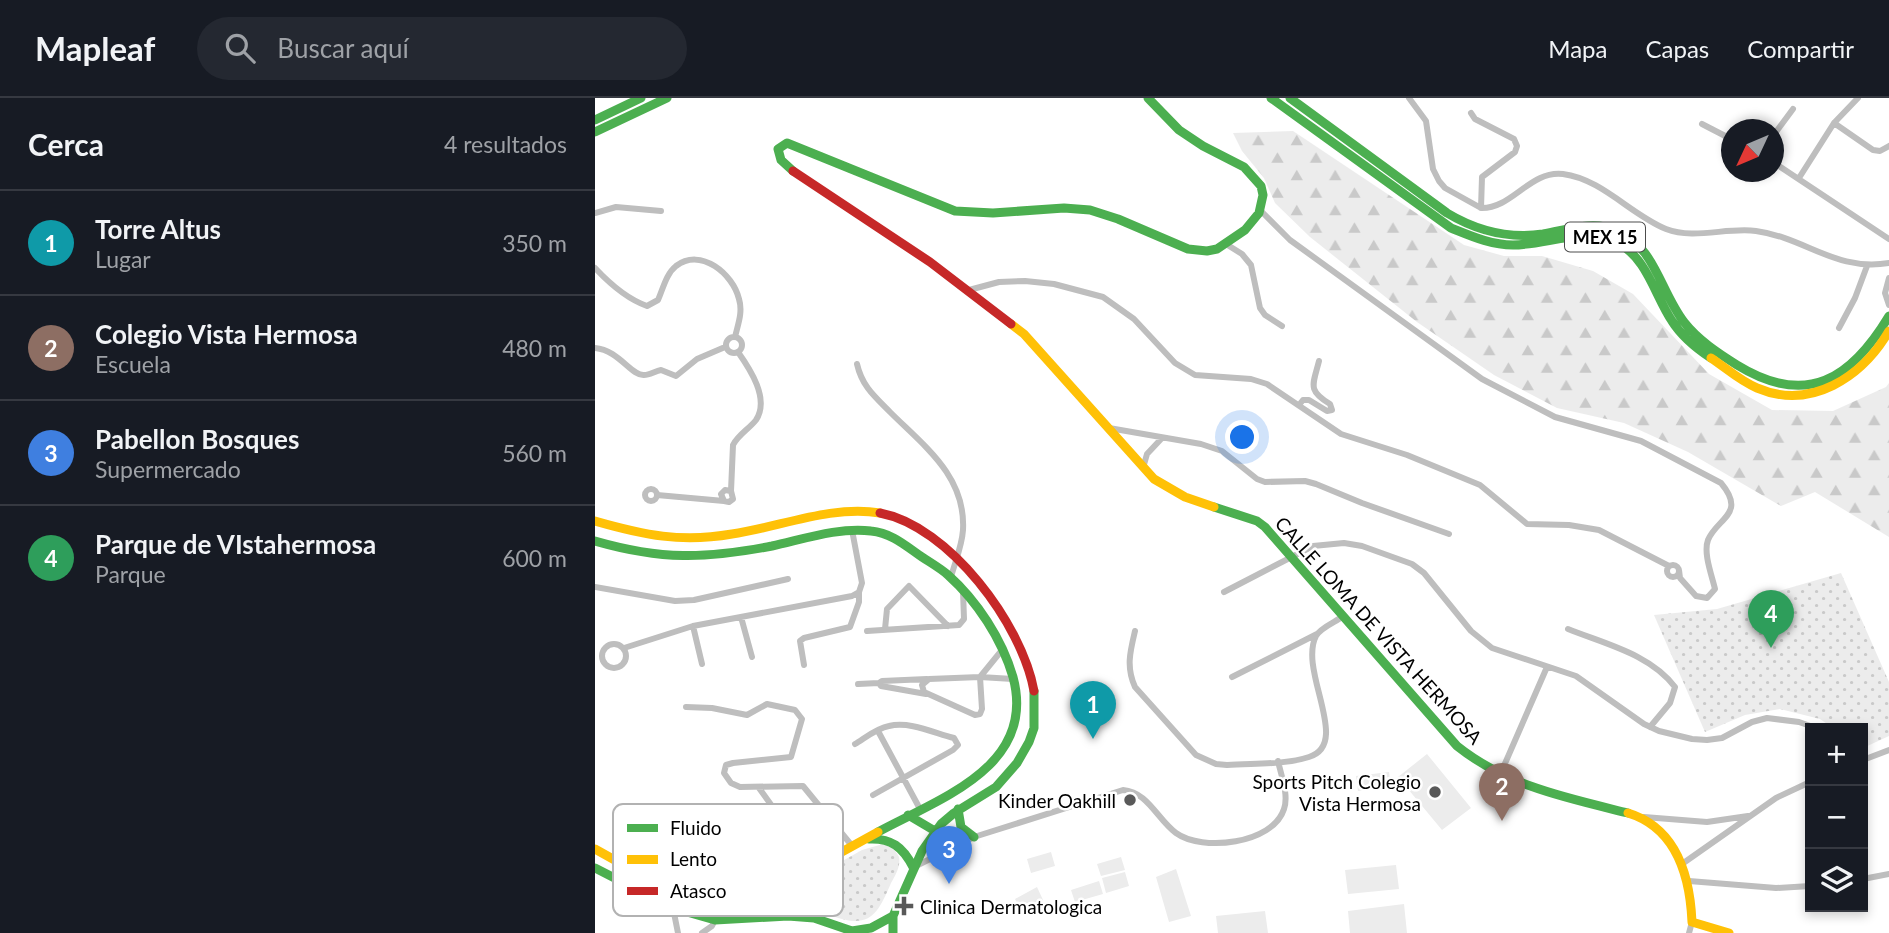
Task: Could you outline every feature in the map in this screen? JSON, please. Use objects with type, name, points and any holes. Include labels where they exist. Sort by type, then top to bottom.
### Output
[{"type":"main road","points":[[595,132],[667,98]]},
{"type":"main road","points":[[1148,98],[1159,114],[1175,128],[1253,174],[1262,187],[1262,212]]},
{"type":"main road","name":"MEX 15","points":[[1271,98],[1451,228],[1483,241],[1511,245],[1585,236],[1605,237],[1620,243],[1641,264],[1665,313],[1681,333],[1731,373],[1762,390],[1792,396],[1832,387],[1849,379],[1874,356],[1889,331]]},
{"type":"main road","name":"MEX 15","points":[[1290,98],[1447,214],[1470,227],[1495,234],[1517,236],[1545,234],[1590,225],[1614,229],[1633,239],[1646,252],[1685,323],[1733,363],[1765,381],[1811,385],[1844,372],[1868,350],[1889,316]]},
{"type":"main road","points":[[595,120],[636,100],[636,112]]},
{"type":"main road","name":"CALLE LOMA DE VISTA HERMOSA","points":[[1262,212],[1253,223],[1226,244],[1212,251],[1201,252],[1086,209],[969,213],[955,211],[793,144],[785,144],[778,149],[781,160],[791,170],[930,262],[1024,334],[1143,468],[1168,488],[1185,497],[1257,521],[1265,527],[1457,746],[1483,767],[1535,789],[1637,817],[1658,830],[1670,843],[1689,881],[1692,922]]},
{"type":"main road","points":[[595,521],[642,534],[681,539],[723,536],[839,513],[866,511],[891,516],[915,527],[957,557],[996,605],[1017,639],[1029,667],[1033,685],[1034,719],[1030,740],[1011,772],[989,792],[958,809],[935,831],[913,867],[893,916],[893,933]]},
{"type":"main road","points":[[595,541],[639,553],[679,557],[733,554],[852,530],[870,530],[887,534],[951,578],[963,591],[983,617],[1002,650],[1013,679],[1018,704],[1009,738],[997,759],[977,778],[843,852]]},
{"type":"main road","points":[[1011,772],[1003,762],[1021,725],[1017,715]]},
{"type":"main road","points":[[977,778],[989,792]]},
{"type":"main road","points":[[967,784],[974,800]]},
{"type":"main road","points":[[958,809],[961,827],[974,837]]},
{"type":"main road","points":[[908,815],[935,831]]},
{"type":"main road","points":[[865,840],[893,841],[904,850],[913,867]]},
{"type":"main road","points":[[595,849],[613,859]]},
{"type":"main road","points":[[595,868],[613,877]]},
{"type":"main road","points":[[697,916],[715,920],[788,916],[814,919],[853,932],[871,928],[893,916]]},
{"type":"main road","points":[[712,916],[715,920]]},
{"type":"main road","points":[[811,916],[814,919]]},
{"type":"main road","points":[[1692,922],[1729,933]]},
{"type":"street","points":[[1409,98],[1426,121],[1433,169],[1445,188],[1482,208],[1496,206],[1540,178],[1561,174],[1588,182],[1670,231],[1758,231],[1780,236],[1846,263],[1867,266],[1889,263]]},
{"type":"street","points":[[1799,178],[1834,123],[1858,98]]},
{"type":"street","points":[[1784,121],[1793,109]]},
{"type":"street","points":[[1471,113],[1475,119],[1514,139],[1517,146],[1515,152],[1482,177],[1482,208]]},
{"type":"street","points":[[1834,123],[1873,150],[1880,151],[1889,146]]},
{"type":"street","points":[[1702,124],[1721,134]]},
{"type":"street","points":[[1784,169],[1889,239]]},
{"type":"street","points":[[595,213],[616,207],[661,211]]},
{"type":"street","points":[[969,290],[999,282],[1025,281],[1054,284],[1092,294],[1119,306],[1134,318],[1184,369],[1203,376],[1251,379],[1267,384],[1318,420],[1355,440],[1407,455],[1480,485],[1527,524],[1569,525],[1599,530],[1669,566],[1676,566],[1680,578],[1696,596],[1707,598],[1712,594],[1715,589],[1708,539],[1726,519],[1731,501],[1721,483],[1641,441],[1555,417],[1482,379],[1290,240],[1262,212]]},
{"type":"street","points":[[1226,244],[1242,254],[1251,265],[1260,308],[1265,315],[1282,326]]},
{"type":"street","points":[[595,268],[609,283],[647,306],[658,300],[676,266],[697,260],[711,263],[733,284],[739,297],[741,311],[735,337]]},
{"type":"street","points":[[1839,328],[1855,298],[1867,266]]},
{"type":"street","points":[[1889,278],[1885,293],[1889,305]]},
{"type":"street","points":[[735,337],[730,337],[725,347],[728,352],[738,352]]},
{"type":"street","points":[[735,337],[742,344],[738,352]]},
{"type":"street","points":[[595,348],[606,349],[615,354],[638,374],[661,370],[675,376],[697,359],[725,347]]},
{"type":"street","points":[[657,495],[724,501],[721,494],[726,490],[731,491],[733,445],[759,414],[756,382],[738,352]]},
{"type":"street","points":[[1299,405],[1303,400],[1309,400],[1327,411],[1332,410],[1330,404],[1316,396],[1313,391],[1319,361]]},
{"type":"street","points":[[857,364],[860,379],[872,395],[943,466],[957,487],[963,508],[963,533],[951,578]]},
{"type":"street","points":[[1107,428],[1201,444],[1222,451],[1257,479],[1265,482],[1293,480],[1316,484],[1449,534]]},
{"type":"street","points":[[1143,468],[1152,446],[1163,438]]},
{"type":"street","points":[[804,665],[800,641],[850,627],[859,602],[862,583],[852,530]]},
{"type":"street","points":[[1224,592],[1313,546],[1345,543],[1362,546],[1412,564],[1424,573],[1481,641],[1492,648],[1583,681],[1650,727],[1674,736],[1707,740],[1722,738],[1752,722],[1767,718],[1805,724]]},
{"type":"street","points":[[595,587],[675,601],[694,600],[788,579]]},
{"type":"street","points":[[885,629],[887,609],[909,586],[949,626]]},
{"type":"street","points":[[867,631],[959,625],[964,619],[963,591]]},
{"type":"street","points":[[624,648],[626,659],[619,667],[611,668],[599,661],[607,646],[614,643],[624,648],[693,626],[852,596],[859,592]]},
{"type":"street","points":[[741,617],[752,657]]},
{"type":"street","points":[[1232,677],[1317,634],[1342,617]]},
{"type":"street","points":[[693,626],[702,664]]},
{"type":"street","points":[[1568,629],[1640,658],[1666,676],[1675,688],[1670,703],[1650,727]]},
{"type":"street","points":[[1135,631],[1129,653],[1130,676],[1143,698],[1196,755],[1216,764],[1227,765],[1279,761],[1315,754],[1327,738],[1328,730],[1312,661],[1312,649],[1317,634]]},
{"type":"street","points":[[879,683],[881,686],[926,694],[977,715],[982,709],[980,677],[1002,650]]},
{"type":"street","points":[[1500,775],[1547,667]]},
{"type":"street","points":[[858,684],[980,677],[1013,679]]},
{"type":"street","points":[[926,694],[922,685],[929,679]]},
{"type":"street","points":[[686,707],[712,708],[747,715],[767,704],[795,710],[802,719],[791,757],[733,762],[723,769],[735,786],[759,788],[799,784],[817,804]]},
{"type":"street","points":[[855,744],[887,726],[908,726],[957,741],[957,748],[873,795]]},
{"type":"street","points":[[878,730],[921,809]]},
{"type":"street","points":[[1868,758],[1889,750]]},
{"type":"street","points":[[913,867],[974,837],[1123,790],[1133,791],[1141,796],[1175,832],[1188,839],[1231,842],[1259,836],[1270,829],[1284,810],[1286,800],[1279,761]]},
{"type":"street","points":[[1682,864],[1787,791],[1805,784]]},
{"type":"street","points":[[759,788],[770,804]]},
{"type":"street","points":[[1637,817],[1707,822],[1750,816]]},
{"type":"street","points":[[935,831],[962,842]]},
{"type":"street","points":[[843,835],[853,847]]},
{"type":"street","points":[[1868,878],[1889,874]]},
{"type":"street","points":[[1689,881],[1776,888],[1805,887]]},
{"type":"street","points":[[702,933],[712,926],[715,920]]},
{"type":"street","points":[[1689,933],[1692,922]]},
{"type":"green space","points":[[1293,131],[1464,245],[1504,256],[1542,256],[1593,271],[1633,294],[1709,374],[1772,410],[1833,411],[1886,387],[1889,383],[1889,537],[1815,492],[1781,506],[1688,452],[1624,423],[1557,408],[1494,375],[1417,322],[1310,237],[1275,203],[1264,178],[1242,151],[1233,133]]},
{"type":"green space","points":[[1841,573],[1889,682],[1889,736],[1868,746],[1868,723],[1826,723],[1820,719],[1780,709],[1745,715],[1705,732],[1654,615],[1717,609]]},
{"type":"green space","name":"Sports Pitch Colegio Vista Hermosa","points":[[1427,754],[1471,808],[1442,830],[1398,777]]},
{"type":"green space","points":[[1389,772],[1391,788],[1358,791],[1356,776]]},
{"type":"green space","points":[[883,844],[890,847],[899,857],[897,871],[881,904],[870,917],[854,921],[833,916],[843,916],[843,861],[862,850]]},
{"type":"green space","points":[[1051,852],[1055,866],[1031,873],[1027,859]]},
{"type":"green space","points":[[1121,857],[1125,870],[1101,876],[1097,864]]},
{"type":"green space","points":[[1396,865],[1399,889],[1348,894],[1345,870]]},
{"type":"green space","points":[[1176,869],[1191,916],[1169,922],[1156,877]]},
{"type":"green space","points":[[1125,872],[1129,886],[1106,893],[1102,878]]},
{"type":"green space","points":[[1099,881],[1103,894],[1075,902],[1071,890]]},
{"type":"green space","points":[[1037,887],[1043,900],[1021,911],[1015,899]]},
{"type":"green space","points":[[1404,904],[1407,933],[1350,933],[1348,911]]},
{"type":"green space","points":[[1265,911],[1268,933],[1218,933],[1216,916]]},
{"type":"traffic: fast","points":[[595,120],[641,98]]},
{"type":"traffic: fast","points":[[595,132],[667,98]]},
{"type":"traffic: fast","points":[[793,171],[781,160],[778,149],[787,143],[955,211],[993,213],[1064,208],[1090,210],[1188,249],[1217,249],[1245,230],[1259,213],[1263,195],[1261,186],[1244,167],[1179,130],[1148,98]]},
{"type":"traffic: fast","points":[[1271,98],[1451,228],[1481,240],[1505,245],[1580,236],[1606,238],[1618,243],[1628,250],[1643,268],[1680,332],[1711,358]]},
{"type":"traffic: fast","points":[[1290,98],[1447,213],[1470,225],[1517,235],[1598,226],[1616,230],[1629,237],[1640,247],[1656,270],[1676,310],[1690,329],[1723,356],[1762,378],[1785,384],[1806,385],[1825,380],[1843,371],[1859,356],[1889,316]]},
{"type":"traffic: fast","points":[[1214,507],[1257,521],[1265,527],[1457,746],[1476,760],[1517,781],[1560,796],[1628,813]]},
{"type":"traffic: fast","points":[[595,541],[641,552],[683,556],[748,550],[834,532],[871,531],[886,534],[898,541],[942,570],[959,585],[987,622],[1013,677],[1017,708],[1011,734],[997,756],[978,775],[929,806],[878,832]]},
{"type":"traffic: fast","points":[[788,916],[814,918],[852,931],[871,928],[893,916],[922,851],[941,824],[996,787],[1017,763],[1034,728],[1034,691]]},
{"type":"traffic: fast","points":[[958,809],[961,827],[974,837]]},
{"type":"traffic: fast","points":[[908,815],[935,831]]},
{"type":"traffic: fast","points":[[869,839],[884,840],[895,845],[913,867]]},
{"type":"traffic: fast","points":[[595,868],[613,877]]},
{"type":"traffic: fast","points":[[701,916],[715,920],[788,916]]},
{"type":"traffic: fast","points":[[893,916],[893,933]]},
{"type":"traffic: slow","points":[[1011,324],[1024,334],[1154,479],[1185,497],[1214,507]]},
{"type":"traffic: slow","points":[[1711,358],[1757,388],[1777,394],[1797,395],[1815,392],[1850,375],[1865,363],[1889,331]]},
{"type":"traffic: slow","points":[[595,521],[646,534],[696,538],[750,531],[824,514],[862,511],[880,513]]},
{"type":"traffic: slow","points":[[1628,813],[1645,820],[1658,830],[1678,856],[1688,888],[1692,922],[1729,933]]},
{"type":"traffic: slow","points":[[843,851],[878,832]]},
{"type":"traffic: slow","points":[[595,849],[613,859]]},
{"type":"traffic: jam","points":[[793,171],[930,262],[1011,324]]},
{"type":"traffic: jam","points":[[880,513],[906,522],[931,537],[956,557],[978,582],[1015,637],[1034,691]]},
{"type":"place","name":"Parque de VIstahermosa","points":[[1771,648]]},
{"type":"place","name":"Torre Altus","points":[[1093,739]]},
{"type":"place","name":"Sports Pitch Colegio Vista Hermosa","points":[[1435,792]]},
{"type":"place","name":"Kinder Oakhill","points":[[1130,800]]},
{"type":"place","name":"Colegio Vista Hermosa","points":[[1502,821]]},
{"type":"place","name":"Pabellon Bosques","points":[[949,884]]},
{"type":"place","name":"Clinica Dermatologica","points":[[904,906]]}]
